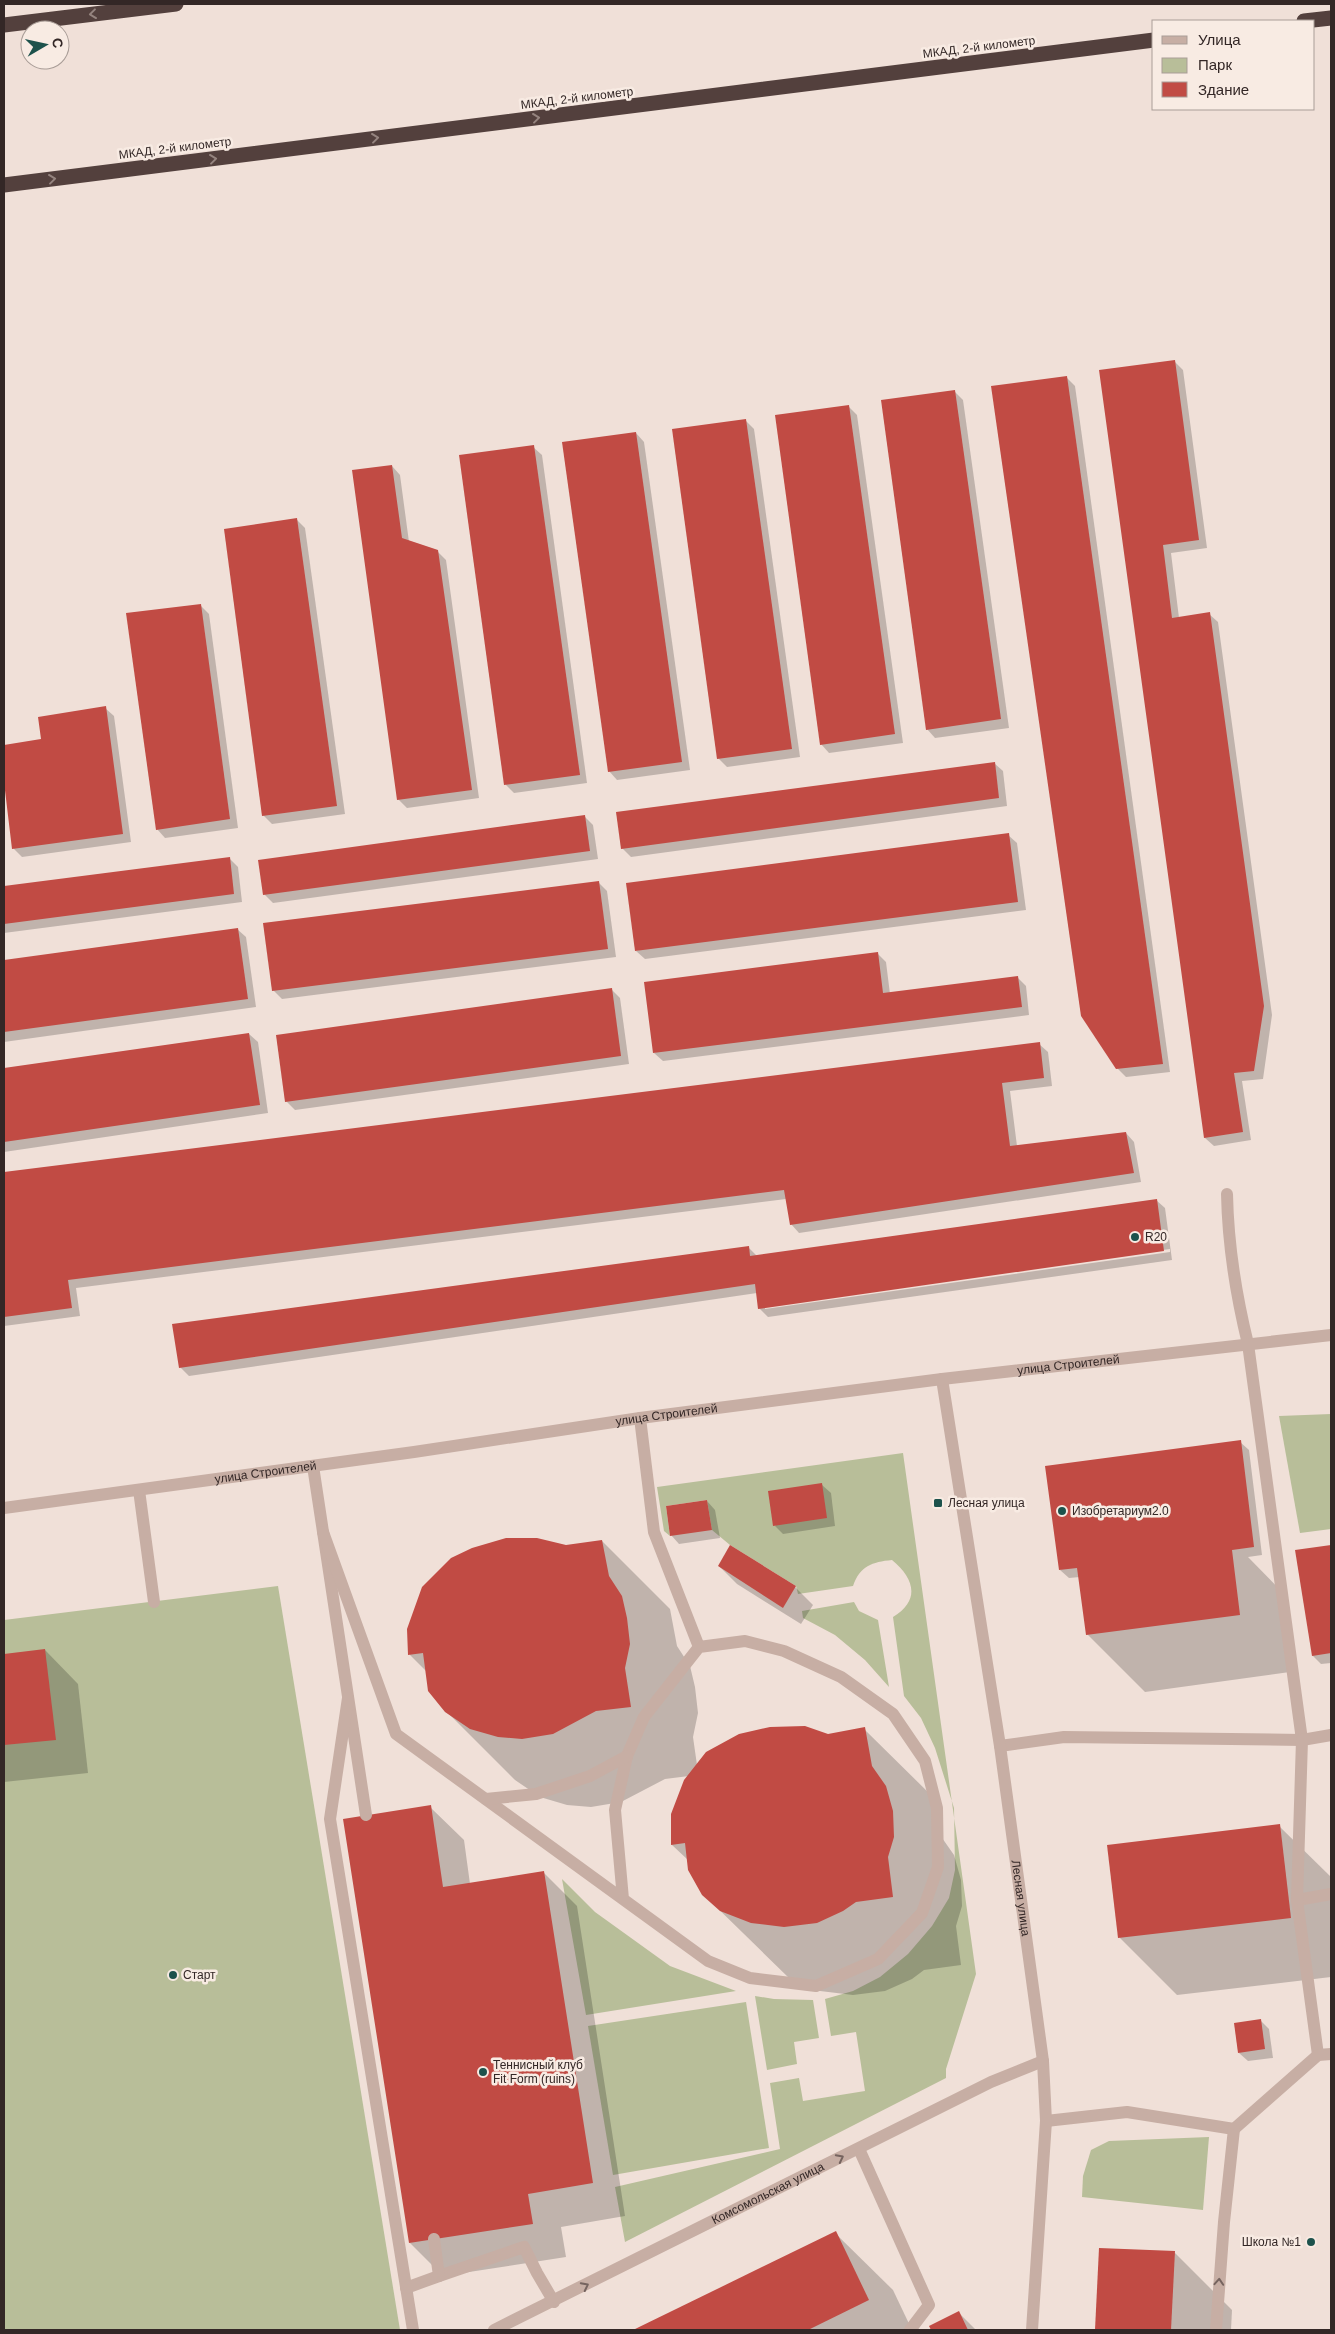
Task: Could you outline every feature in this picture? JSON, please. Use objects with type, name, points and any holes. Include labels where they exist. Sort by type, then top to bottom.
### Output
[{"type":"highway","points":[[4,25],[176,4]]},
{"type":"highway","points":[[1313,20],[1331,18]]},
{"type":"highway","name":"МКАД, 2-й километр","points":[[4,185],[1152,40]]},
{"type":"street","points":[[1216,2330],[1224,2222],[1234,2129],[1325,2054],[1297,1900],[1302,1740],[1248,1344],[1242,1320],[1228,1219],[1227,1194]]},
{"type":"street","name":"улица Строителей","points":[[4,1508],[313,1466],[640,1418],[942,1379],[1331,1335]]},
{"type":"street","name":"Лесная улица","points":[[942,1379],[1000,1746],[1043,2061],[1046,2121],[1032,2330]]},
{"type":"street","points":[[640,1418],[654,1532],[699,1647]]},
{"type":"street","points":[[313,1466],[366,1815]]},
{"type":"street","points":[[139,1490],[154,1602]]},
{"type":"street","points":[[323,1532],[396,1734],[622,1899],[708,1961],[750,1978],[816,1986],[878,1959],[922,1913],[938,1867],[937,1808],[925,1761],[893,1714],[841,1677],[784,1651],[745,1641],[699,1647],[644,1717],[627,1756],[615,1810],[622,1899]]},
{"type":"street","points":[[348,1698],[330,1819],[413,2330]]},
{"type":"street","points":[[1000,1746],[1064,1737],[1302,1740],[1331,1735]]},
{"type":"street","points":[[486,1800],[536,1794],[590,1776],[627,1756]]},
{"type":"street","points":[[1297,1900],[1331,1894]]},
{"type":"street","name":"Комсомольская улица","points":[[494,2330],[554,2302],[991,2082],[1043,2061]]},
{"type":"street","points":[[1046,2121],[1127,2112],[1234,2129]]},
{"type":"street","points":[[859,2149],[929,2305],[910,2330]]},
{"type":"street","points":[[434,2239],[439,2276]]},
{"type":"street","points":[[406,2288],[524,2247],[554,2302]]},
{"type":"green space","points":[[1331,1414],[1331,1529],[1300,1533],[1279,1416]]},
{"type":"green space","points":[[903,1453],[952,1801],[935,1748],[921,1718],[904,1696],[893,1617],[908,1603],[911,1589],[909,1581],[900,1567],[892,1560],[878,1562],[863,1570],[853,1586],[798,1594],[796,1586],[730,1545],[712,1530],[707,1500],[666,1506],[670,1536],[664,1531],[657,1487]]},
{"type":"green space","name":"Старт","points":[[278,1586],[400,2330],[4,2330],[4,1620]]},
{"type":"green space","points":[[854,1602],[859,1611],[878,1620],[889,1687],[865,1660],[835,1635],[803,1618],[802,1611]]},
{"type":"green space","points":[[954,1818],[976,1974],[946,2069],[946,2078],[625,2242],[615,2187],[780,2149],[770,2083],[799,2078],[803,2101],[865,2091],[856,2032],[831,2036],[825,1999],[853,1991],[880,1977],[908,1954],[932,1926],[949,1898],[955,1870]]},
{"type":"green space","points":[[562,1879],[595,1912],[670,1966],[736,1991],[586,2015]]},
{"type":"green space","points":[[755,1996],[774,1999],[813,2000],[819,2038],[794,2042],[797,2064],[767,2070]]},
{"type":"green space","points":[[746,2002],[769,2148],[613,2175],[588,2026]]},
{"type":"green space","points":[[1209,2137],[1203,2210],[1082,2197],[1083,2176],[1091,2150],[1109,2141]]},
{"type":"building","points":[[1175,360],[1199,540],[1163,545],[1172,618],[1210,612],[1264,1006],[1254,1071],[1234,1073],[1243,1132],[1204,1138],[1099,370]]},
{"type":"building","points":[[1067,376],[1163,1064],[1116,1069],[1081,1016],[991,386]]},
{"type":"building","points":[[955,390],[1001,719],[926,730],[881,400]]},
{"type":"building","points":[[849,405],[895,734],[820,745],[775,415]]},
{"type":"building","points":[[746,419],[792,749],[717,759],[672,429]]},
{"type":"building","points":[[636,432],[682,762],[608,772],[562,442]]},
{"type":"building","points":[[534,445],[580,775],[504,785],[459,455]]},
{"type":"building","points":[[392,465],[402,538],[438,550],[472,790],[397,800],[352,470]]},
{"type":"building","points":[[297,518],[337,806],[262,816],[224,529]]},
{"type":"building","points":[[201,604],[230,819],[156,830],[126,613]]},
{"type":"building","points":[[106,706],[123,834],[12,849],[4,782],[4,745],[41,739],[38,717]]},
{"type":"building","points":[[995,762],[999,798],[621,849],[616,812]]},
{"type":"building","points":[[585,815],[590,851],[263,895],[258,860]]},
{"type":"building","points":[[1009,833],[1018,902],[635,951],[626,883]]},
{"type":"building","points":[[230,857],[234,894],[4,924],[4,886]]},
{"type":"building","points":[[599,881],[608,949],[272,991],[263,923]]},
{"type":"building","points":[[238,928],[248,999],[4,1032],[4,960]]},
{"type":"building","points":[[878,952],[883,993],[1018,976],[1022,1007],[653,1053],[644,982]]},
{"type":"building","points":[[612,988],[621,1056],[285,1102],[276,1035]]},
{"type":"building","points":[[249,1033],[260,1105],[4,1142],[4,1068]]},
{"type":"building","points":[[1040,1042],[1044,1078],[1002,1083],[1010,1146],[1126,1132],[1134,1173],[790,1225],[784,1190],[68,1280],[72,1308],[4,1317],[4,1172]]},
{"type":"building","points":[[1157,1199],[1164,1251],[758,1309],[755,1284],[179,1368],[172,1324],[749,1246],[750,1256]]},
{"type":"building","points":[[1241,1440],[1254,1547],[1232,1550],[1240,1615],[1086,1635],[1077,1568],[1059,1570],[1045,1466]]},
{"type":"building","points":[[822,1483],[827,1518],[773,1526],[768,1491]]},
{"type":"building","points":[[707,1500],[712,1530],[670,1536],[666,1506]]},
{"type":"building","points":[[506,1538],[537,1538],[566,1545],[602,1540],[609,1576],[622,1596],[627,1618],[630,1644],[625,1668],[631,1707],[596,1711],[553,1734],[522,1739],[498,1737],[470,1729],[445,1712],[428,1691],[423,1653],[408,1655],[407,1629],[422,1587],[451,1558],[472,1548]]},
{"type":"building","points":[[730,1545],[796,1586],[783,1608],[718,1566]]},
{"type":"building","points":[[1331,1545],[1331,1653],[1312,1656],[1295,1550]]},
{"type":"building","points":[[45,1649],[56,1740],[4,1745],[4,1654]]},
{"type":"building","points":[[805,1726],[828,1734],[865,1727],[872,1766],[886,1786],[893,1811],[894,1837],[888,1857],[893,1897],[856,1902],[843,1911],[817,1923],[784,1927],[751,1923],[720,1911],[702,1895],[688,1870],[685,1843],[671,1845],[671,1814],[684,1780],[706,1752],[739,1734],[770,1727]]},
{"type":"building","points":[[431,1805],[443,1887],[544,1871],[593,2183],[528,2194],[533,2224],[409,2243],[343,1819]]},
{"type":"building","points":[[1280,1824],[1291,1918],[1118,1938],[1107,1845]]},
{"type":"building","points":[[1261,2019],[1265,2049],[1238,2053],[1234,2023]]},
{"type":"building","points":[[836,2231],[869,2300],[808,2330],[633,2330]]},
{"type":"building","points":[[1099,2248],[1175,2251],[1171,2330],[1095,2330]]},
{"type":"building","points":[[959,2311],[968,2330],[931,2330],[929,2326]]},
{"type":"place","name":"R20","points":[[1135,1237]]},
{"type":"place","name":"Лесная улица","points":[[938,1503]]},
{"type":"place","name":"Изобретариум2.0","points":[[1062,1511]]},
{"type":"place","name":"Старт","points":[[173,1975]]},
{"type":"place","name":"Теннисный клуб Fit Form (ruins)","points":[[483,2072]]},
{"type":"place","name":"Школа №1","points":[[1311,2242]]}]
